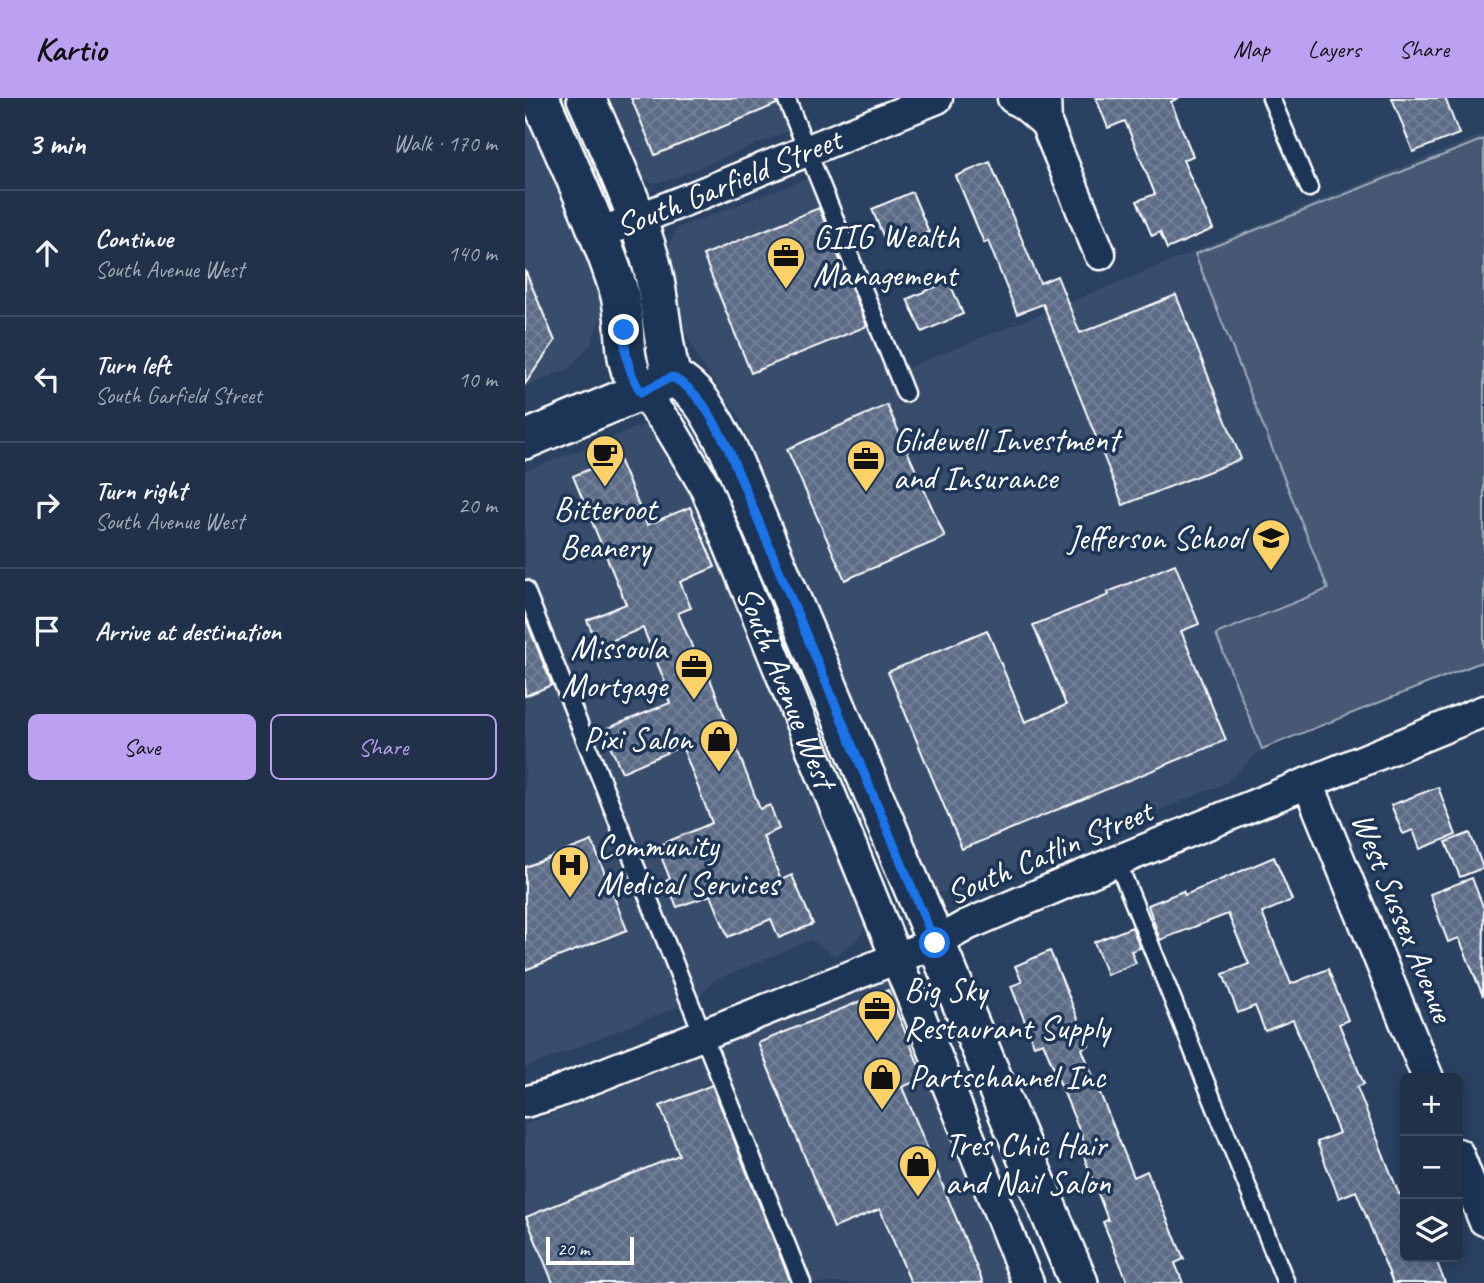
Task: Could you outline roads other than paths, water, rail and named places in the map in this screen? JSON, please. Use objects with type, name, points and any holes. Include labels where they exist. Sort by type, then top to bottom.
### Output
[{"type":"street","name":"South Avenue West","points":[[540,98],[598,233],[624,311],[626,362],[631,377],[657,385],[687,385],[707,410],[728,448],[1079,1283]]},
{"type":"street","name":"South Avenue West","points":[[586,98],[639,219],[658,290],[665,353],[657,385],[669,426],[706,488],[1028,1283]]},
{"type":"street","name":"South Garfield Street","points":[[598,233],[639,219],[937,98]]},
{"type":"street","points":[[1013,98],[1025,105],[1045,110],[1100,254]]},
{"type":"street","points":[[525,440],[657,385]]},
{"type":"street","name":"South Catlin Street","points":[[525,1102],[555,1093],[897,959],[935,943],[967,925],[1117,861],[1484,711]]},
{"type":"street","name":"West Sussex Avenue","points":[[1308,783],[1426,1073]]},
{"type":"street","points":[[1463,1167],[1484,1220]]},
{"type":"lane","points":[[786,98],[905,393]]},
{"type":"lane","points":[[1271,98],[1309,188]]},
{"type":"lane","points":[[525,589],[802,1283]]},
{"type":"lane","points":[[1117,861],[1286,1283]]},
{"type":"place","name":"GIIG Wealth Management","points":[[786,290]]},
{"type":"place","name":"Bitteroot Beanery","points":[[605,488]]},
{"type":"place","name":"Glidewell Investment and Insurance","points":[[866,493]]},
{"type":"place","name":"Jefferson School","points":[[1271,572]]},
{"type":"place","name":"Missoula Mortgage","points":[[694,701]]},
{"type":"place","name":"Pixi Salon","points":[[719,773]]},
{"type":"place","name":"Community Medical Services","points":[[570,899]]},
{"type":"place","name":"Big Sky Restaurant Supply","points":[[877,1043]]},
{"type":"place","name":"Partschannel Inc","points":[[882,1111]]},
{"type":"place","name":"Tres Chic Hair and Nail Salon","points":[[918,1198]]}]
